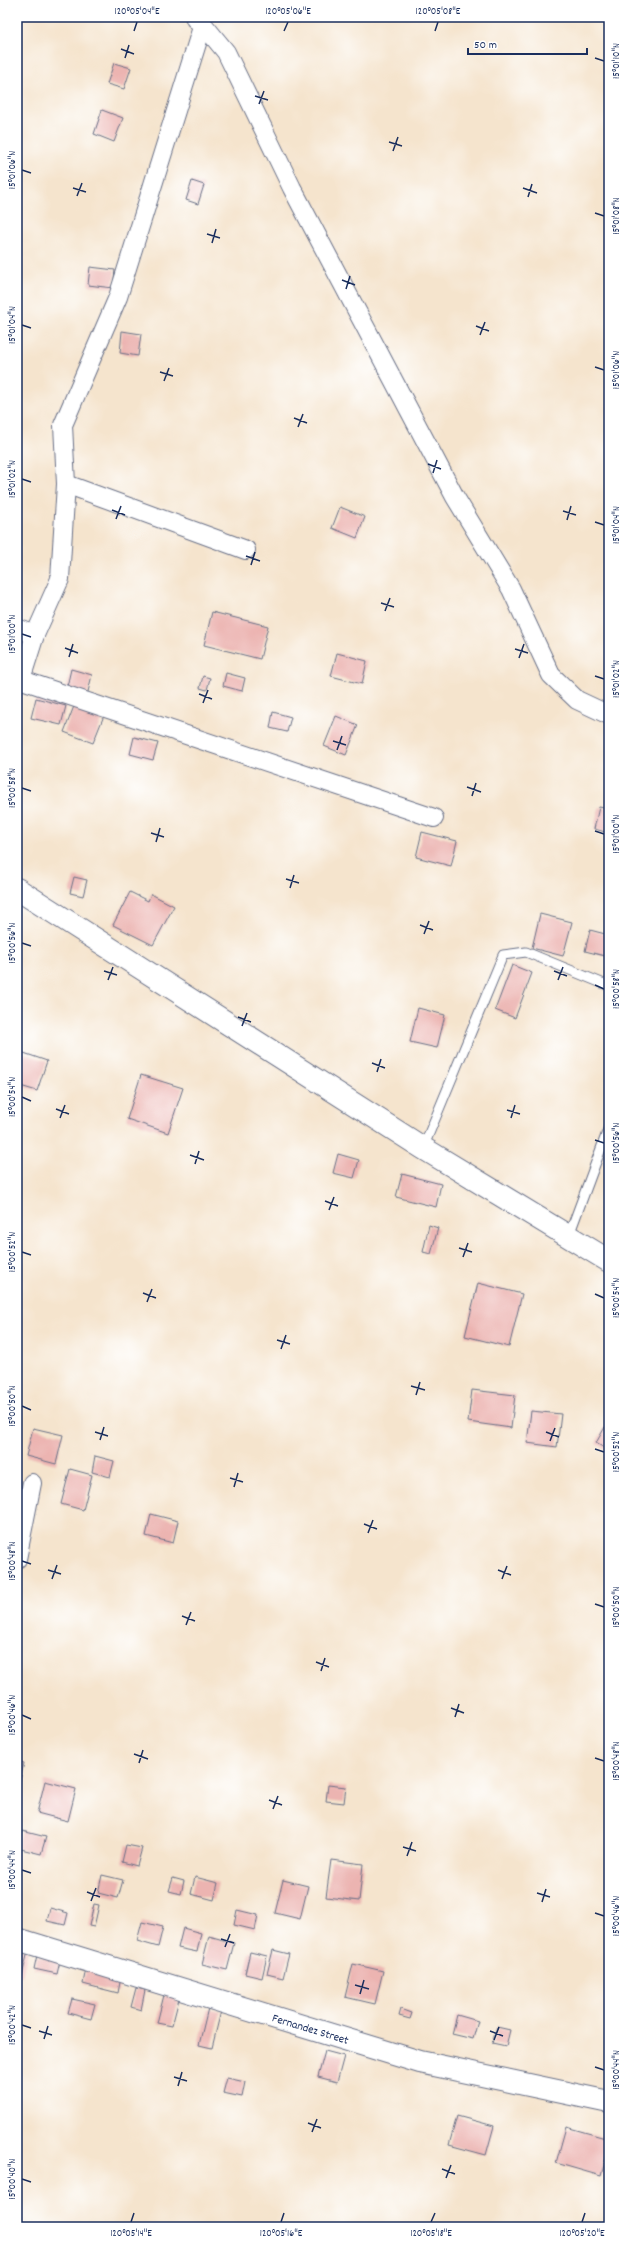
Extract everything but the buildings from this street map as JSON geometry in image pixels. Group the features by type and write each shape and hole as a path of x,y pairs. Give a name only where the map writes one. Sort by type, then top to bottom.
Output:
{"street":[{"path":"198,20 118,297 63,425 66,484 60,579 35,635 22,676 25,681 434,818"},
{"path":"198,20 226,52 296,195 455,497 511,589 551,675 577,700 609,715"},
{"path":"66,484 246,550"},
{"path":"17,628 35,635"},
{"path":"17,889 423,1148 569,1235 609,1261"},
{"path":"17,1559 32,1483"},
{"name":"Fernandez Street","path":"17,1939 420,2062 609,2102"}],"lane":[{"path":"423,1148 503,955 526,952 609,986"},
{"path":"569,1235 609,1128"}]}
